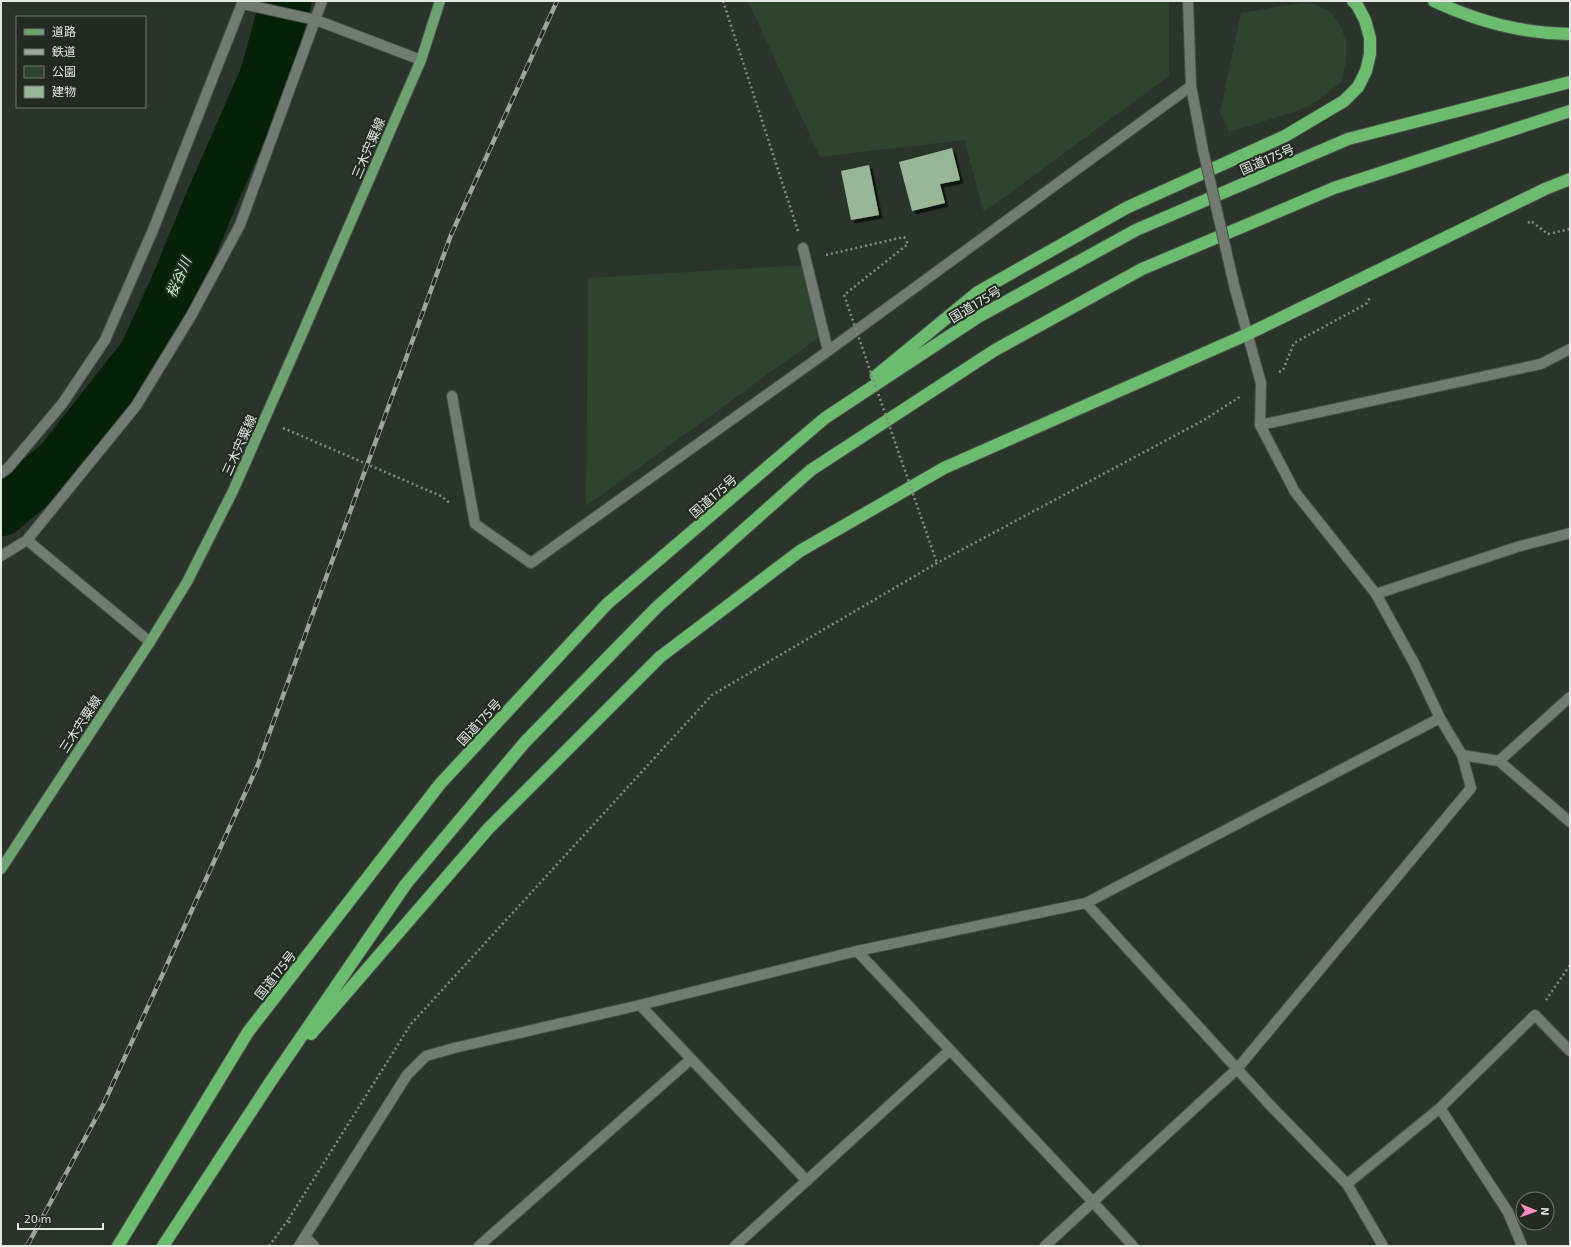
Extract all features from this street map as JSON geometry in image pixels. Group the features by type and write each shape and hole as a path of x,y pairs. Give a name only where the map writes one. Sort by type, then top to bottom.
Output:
{"highway":[{"path":"825,418 978,292 1126,208 1285,136 1344,101 1358,87 1366,71 1370,54 1370,38 1365,20 1357,5 1353,1"},
{"path":"1434,1 1471,17 1506,28 1548,34 1570,34"},
{"name":"国道175号","path":"118,1246 248,1032 440,784 607,604 825,418 978,317 1136,230 1348,139 1570,82"},
{"path":"163,1246 271,1081 406,884 524,742 657,606 811,470 995,350 1142,270 1334,188 1570,111"},
{"path":"271,1081 488,829 667,652 800,551 944,468 1248,334 1545,189 1570,180"}],"main road":[{"name":"三木宍粟線","path":"1,869 150,642 187,582 233,491 421,60 440,1"}],"street":[{"path":"1,556 27,540 136,406 191,316 240,225 322,1"},
{"path":"1045,1246 1237,1069 1471,788 1462,754 1440,718 1414,663 1376,594 1295,492 1260,425 1261,384 1235,289 1203,150 1191,86 1188,1"},
{"path":"1,473 8,468 62,404 105,340 153,230 243,2 316,20 421,60"},
{"path":"452,396 475,524 531,563 828,351 1191,86"},
{"path":"803,248 828,351"},
{"path":"1260,425 1541,364 1570,349"},
{"path":"1376,594 1517,547 1570,533"},
{"path":"27,540 150,642"},
{"path":"1499,761 1570,697"},
{"path":"299,1246 407,1075 426,1056 454,1048 640,1005 856,951 1086,903 1440,718"},
{"path":"1462,754 1499,761 1570,822"},
{"path":"1086,903 1237,1069 1347,1184 1383,1246"},
{"path":"856,951 1132,1246"},
{"path":"640,1005 807,1181"},
{"path":"1347,1184 1440,1108 1535,1015 1570,1051"},
{"path":"735,1246 950,1050"},
{"path":"479,1246 691,1059"},
{"path":"1440,1108 1508,1212 1522,1246"},
{"path":"305,1237 314,1246"}],"path":[{"path":"723,1 803,248"},
{"path":"1524,224 1531,221 1548,234 1570,229"},
{"path":"806,260 904,237 908,244 844,295 937,564"},
{"path":"269,1246 288,1220 411,1024 712,695 937,564 1204,420 1282,370 1294,344 1366,304 1374,292"},
{"path":"264,420 441,496 475,524"},
{"path":"1535,1015 1570,965"},
{"path":"288,1220 305,1237"}],"green space":[{"path":"748,1 1169,1 1169,76 984,212 964,140 820,157"},
{"path":"1303,3 1314,4 1330,12 1338,21 1346,40 1346,61 1341,82 1316,102 1297,111 1229,132 1220,112 1241,13"},
{"path":"804,265 819,337 586,506 588,278"}],"building":[{"path":"952,148 960,180 940,184 945,203 912,211 899,162"},
{"path":"869,165 879,215 851,220 841,171"}],"waterway":[{"name":"桜谷川","path":"1,511 60,462 144,355 174,290 211,200 265,77 286,1"}],"railway":[{"path":"27,1246 104,1103 257,767 451,235 557,1"}]}
